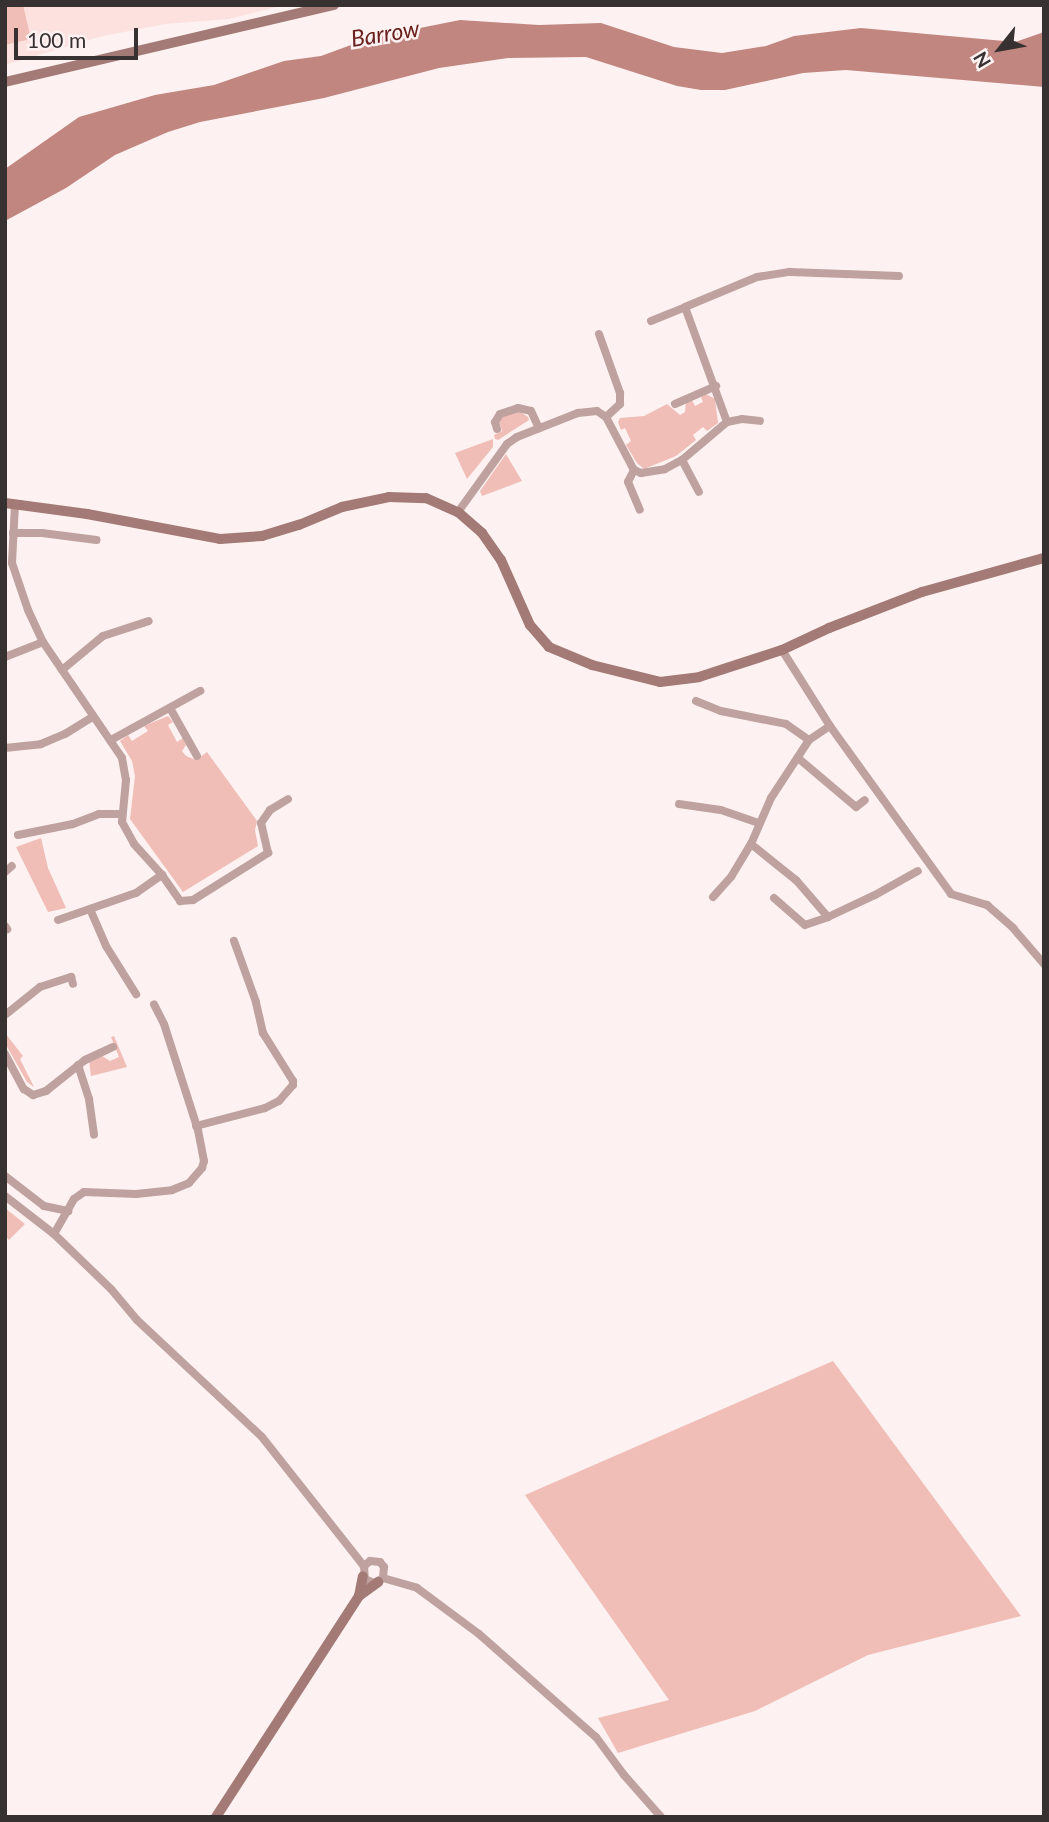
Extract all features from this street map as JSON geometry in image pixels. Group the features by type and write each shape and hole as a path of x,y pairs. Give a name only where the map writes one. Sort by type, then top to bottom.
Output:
{"street":[{"path":"5,82 334,5"},
{"path":"651,321 768,276 790,272 899,276"},
{"path":"685,307 727,422"},
{"path":"599,334 620,393 620,404 606,417"},
{"path":"675,404 716,386"},
{"path":"497,429 495,422 500,414 518,408 531,411 540,428"},
{"path":"458,512 507,444 578,413 597,411 606,417 634,470"},
{"path":"634,470 648,472 682,460 727,422 741,419 760,421"},
{"path":"682,460 699,492"},
{"path":"634,470 628,482 640,510"},
{"path":"288,799 270,810 261,822 268,853 201,895 186,903 180,901 162,875 134,844 121,814 126,780 122,758 43,642 28,610 8,563 13,534 10,503 87,514 220,540 262,536 299,525 342,506 388,496 426,498 458,512 493,545 538,637 563,655 624,675 660,682 699,677 782,650 829,628 922,592 1044,558"},
{"path":"13,534 42,533 97,540"},
{"path":"62,670 103,636 149,621"},
{"path":"5,657 43,642"},
{"path":"782,650 830,726 951,894 987,905 1013,928 1044,964"},
{"path":"111,740 200,691"},
{"path":"696,701 721,711 786,724 809,740"},
{"path":"170,708 197,756"},
{"path":"5,748 41,744 65,734 92,717"},
{"path":"713,897 732,877 751,844 758,823 809,740 830,726"},
{"path":"798,758 856,807 865,800"},
{"path":"679,804 721,810 758,823"},
{"path":"18,835 73,824 99,814 121,814"},
{"path":"751,844 796,880 828,917"},
{"path":"774,898 805,925 876,895 918,871"},
{"path":"58,920 136,893 162,875"},
{"path":"90,909 106,946 136,994"},
{"path":"196,1126 265,1108 279,1101 293,1085 263,1033 256,1002 234,941"},
{"path":"5,1016 40,987 71,977 73,984"},
{"path":"54,1234 74,1199 84,1192 157,1193 189,1183 197,1177 204,1161 196,1126 164,1024 154,1004"},
{"path":"5,1054 24,1089 33,1096 46,1091 78,1065 113,1047"},
{"path":"78,1065 89,1099 94,1135"},
{"path":"5,1176 44,1206 68,1211"},
{"path":"5,1196 54,1234 111,1289 137,1320 262,1437 364,1571 368,1581 381,1580 417,1588 479,1634 596,1737 624,1775 661,1817"},
{"path":"216,1817 359,1596 381,1580 384,1567 380,1562 370,1561 364,1571 359,1596"}],"shaded area":[{"path":"5,5 284,5 229,19 165,24 99,37 5,65"},
{"path":"5,5 23,5 31,39 5,45"},
{"path":"460,20 539,25 601,23 674,47 722,53 766,46 794,36 861,28 1015,42 1044,32 1044,87 846,70 803,73 725,90 701,90 677,86 586,57 508,58 439,68 324,98 200,122 168,132 115,155 66,188 5,221 5,169 79,117 155,95 214,85 284,61 321,56 370,38"},
{"path":"706,394 715,399 718,423 707,431 703,427 693,435 696,440 676,456 644,469 637,463 626,445 631,441 625,428 621,430 618,422 620,418 644,416 667,404 680,415 685,412 686,402 692,400 695,406 703,402 701,397"},
{"path":"519,411 529,420 498,440 495,439 494,435 502,431 499,421 502,417"},
{"path":"493,439 493,447 467,479 455,453"},
{"path":"506,454 522,481 482,496 480,491"},
{"path":"168,716 173,722 168,725 177,742 183,738 186,745 182,751 186,756 196,760 207,752 257,821 255,830 258,846 183,892 130,819 135,776 132,761 120,741 128,735 132,741 148,731 144,726"},
{"path":"41,838 48,868 66,908 48,912 16,847"},
{"path":"5,1033 23,1056 20,1059 34,1087 27,1082 5,1043"},
{"path":"114,1036 127,1067 91,1076 89,1061 102,1056 110,1061 119,1057 111,1037"},
{"path":"5,1208 25,1224 9,1240 5,1236"},
{"path":"833,1361 1021,1616 868,1655 755,1711 618,1753 598,1718 669,1700 525,1495"}],"water label":[{"name":"Barrow","path":"385,33"}]}
